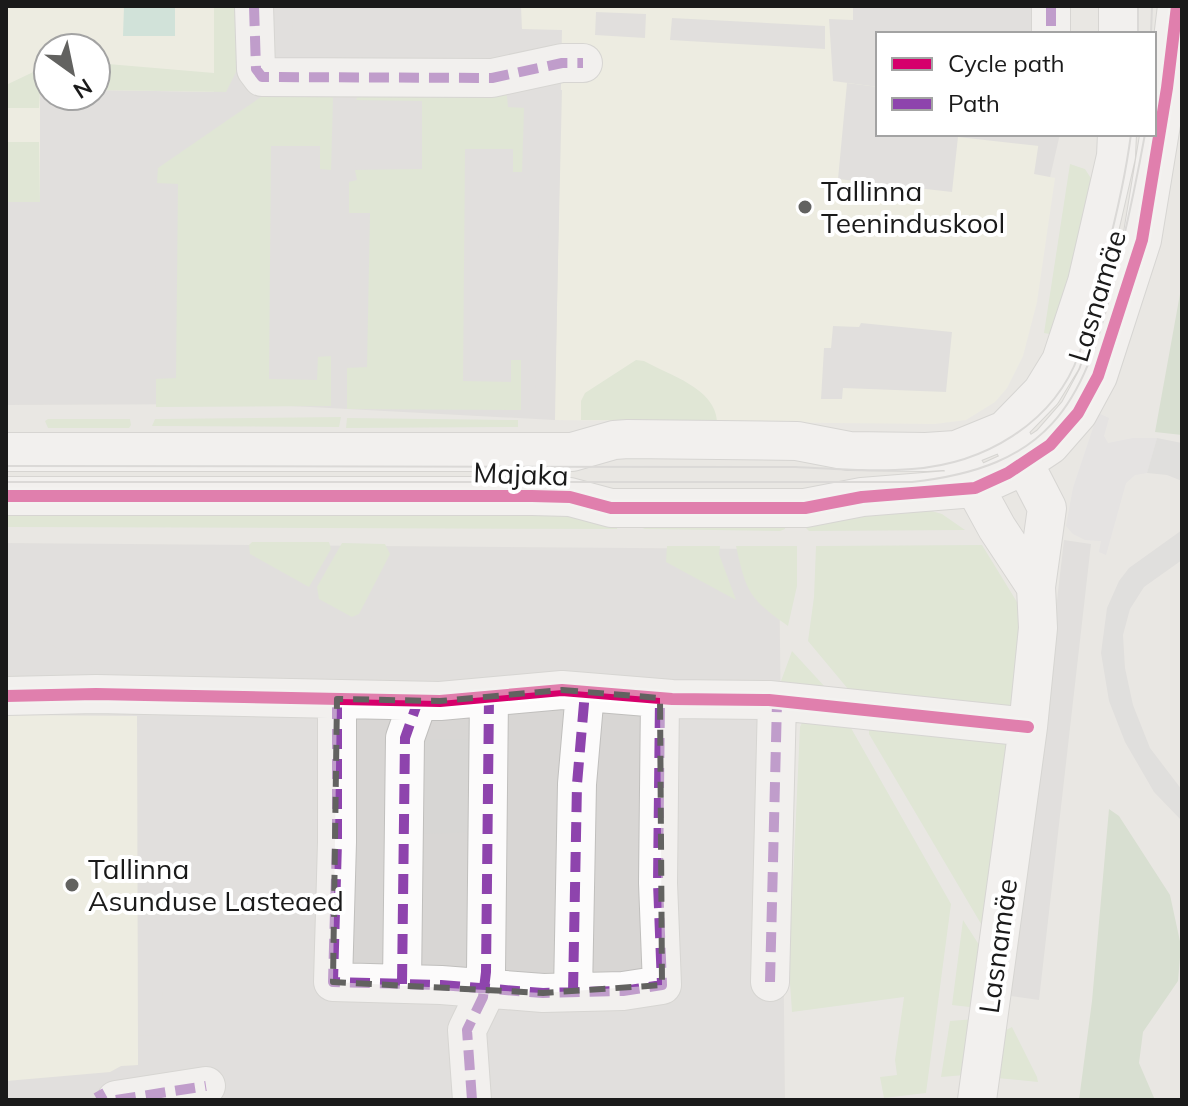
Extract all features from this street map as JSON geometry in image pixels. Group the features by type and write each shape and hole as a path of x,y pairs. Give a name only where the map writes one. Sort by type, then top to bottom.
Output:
{"street":[{"path":"254,6 256,69 262,77 492,78 562,63 583,63"},
{"path":"1051,6 1051,32"},
{"path":"1118,6 1118,32"},
{"name":"Lasnamäe","path":"1156,116 1177,6"},
{"path":"1116,145 1134,136"},
{"name":"Lasnamäe","path":"1026,462 1050,445 1078,413 1098,376 1142,240 1153,136"},
{"name":"Lasnamäe","path":"977,1100 1028,727 1038,628 1036,587 1047,508 1026,462 1005,430 1042,392 1061,361 1087,282 1116,145"},
{"name":"Majaka","path":"6,452 572,452 628,439 797,441 876,453 956,450 1005,430"},
{"path":"956,450 997,528 1036,587"},
{"name":"Majaka","path":"6,496 532,496 570,497 611,508 795,509 862,497 975,488 1026,462"},
{"path":"6,696 96,694 418,701 562,690 660,698 777,702 1028,727"},
{"path":"573,992 577,784 585,692"},
{"path":"472,1100 467,1030 483,997 484,987 489,697"},
{"path":"337,699 333,982 484,987 543,993 623,991 662,985 658,883 660,698"},
{"path":"402,984 405,738 418,701"},
{"path":"770,982 777,702"},
{"path":"106,1097 206,1086"}],"highlighted area":[{"path":"562,690 660,698 662,985 543,993 333,982 337,699 440,701"}],"shaded area":[{"path":"6,6 1067,6 1066,32 876,32 876,136 1060,136 1007,364 747,419 554,420 252,404 6,405"},
{"path":"6,6 214,6 214,92 112,90 112,32 32,32 32,112 40,112 40,202 6,202"},
{"path":"124,6 175,6 175,36 123,36"},
{"path":"271,6 292,6 293,51 273,51"},
{"name":"Tallinna Teeninduskool","path":"521,6 853,6 853,20 829,19 833,81 876,87 876,136 1040,136 1034,174 1055,178 1037,302 1023,356 1007,388 995,402 966,420 935,424 555,420 562,30 522,29"},
{"path":"596,12 646,14 645,38 595,35"},
{"path":"672,18 825,26 825,49 670,40"},
{"path":"434,21 455,21 455,68 434,68"},
{"path":"847,83 876,87 876,136 1041,136 1039,146 958,137 952,192 838,179"},
{"path":"541,89 562,90 555,389 535,389"},
{"path":"356,100 422,100 422,170 355,170"},
{"path":"157,185 177,185 176,378 154,378"},
{"path":"6,205 51,205 50,238 6,238"},
{"path":"370,212 367,368 347,368 349,213"},
{"path":"1182,283 1182,435 1155,432"},
{"path":"861,323 952,332 946,392 843,388 842,399 821,399 824,348 831,348 833,326 859,327"},
{"path":"1098,413 1109,418 1104,436 1108,443 1133,438 1157,438 1147,473 1135,475 1126,483 1106,555 1099,552 1101,541 1085,540 1066,526 1073,488"},
{"path":"1064,540 1091,544 1039,1000 1011,996"},
{"path":"6,543 779,549 785,1100 6,1100"},
{"path":"381,596 404,609 420,633 531,677 359,678 359,641"},
{"path":"594,603 635,623 618,652 640,660 636,677 581,676 574,662"},
{"path":"182,608 245,641 223,678 204,669 197,672 197,681 154,681 155,664"},
{"path":"6,620 105,674 104,682 6,680"},
{"path":"560,631 569,636 545,682 536,677"},
{"name":"Tallinna Asunduse Lasteaed","path":"6,715 137,716 138,1065 121,1066 110,1072 6,1081"},
{"path":"159,717 159,973 139,974 138,718"},
{"path":"271,725 320,725 320,831 248,831 248,750 271,750"},
{"path":"416,739 482,739 481,832 420,834"},
{"path":"1109,809 1119,816 1170,895 1181,946 1178,981 1143,1032 1139,1063 1155,1100 1079,1100 1092,1001"},
{"path":"163,991 161,1035 139,1036 139,994"}],"green space":[{"path":"214,6 243,6 238,68 226,92 112,90 112,64 214,73"},
{"path":"32,73 32,108 6,108 6,85"},
{"path":"277,86 327,86 333,98 331,170 320,169 320,146 271,146 269,379 317,380 318,357 331,356 331,406 156,407 156,379 176,378 178,184 157,183 158,168"},
{"path":"363,86 506,88 508,107 524,108 522,172 513,172 513,149 465,149 463,381 511,382 511,360 521,360 521,410 347,409 347,368 367,367 370,213 349,213 349,182 357,180 355,170 422,169 422,101 356,100"},
{"path":"6,133 8,142 39,142 40,202 6,202"},
{"path":"1070,164 1085,169 1094,183 1060,336 1044,333"},
{"path":"636,360 678,377 700,391 714,410 717,421 581,420 581,401 585,393"},
{"path":"341,417 339,427 152,426 155,419"},
{"path":"347,418 518,420 518,427 346,428"},
{"path":"130,419 131,425 129,428 48,428 45,421"},
{"path":"921,508 942,514 965,530 809,531 803,517"},
{"path":"6,515 540,515 619,518 617,529 6,527"},
{"path":"786,518 785,529 780,531 645,529 634,525"},
{"path":"252,542 329,542 331,549 309,587 250,554 249,545"},
{"path":"342,543 385,544 390,554 359,614 352,617 319,599 317,587"},
{"path":"982,545 1017,602 1021,617 1014,701 1005,709 848,689 808,641 816,546"},
{"path":"667,546 720,546 719,554 736,600 666,562"},
{"path":"736,546 797,546 797,586 788,626 751,593"},
{"path":"792,651 826,688 777,692"},
{"path":"806,714 851,728 951,904 926,1093 884,1098 880,1077 897,1075 895,1060 904,997 792,1012 789,969 800,727"},
{"path":"869,723 1005,740 1010,749 987,934 869,734"},
{"path":"963,920 985,954 978,1008 952,1005"},
{"path":"975,1019 965,1075 941,1077 950,1021"},
{"path":"1012,1027 1038,1082 997,1078 1004,1031"}],"pier":[{"path":"1157,438 1182,443 1182,481 1167,475 1147,473"},
{"path":"1182,530 1182,560 1144,587 1130,609 1123,635 1125,668 1133,705 1150,748 1182,790 1182,821 1154,792 1125,742 1109,701 1101,653 1107,608 1119,581 1129,568"}],"tram line":[{"path":"1138,6 1138,32"},
{"path":"1151,32 1152,6"},
{"path":"6,466 796,467 883,470 912,469 965,459 1013,436 1034,420 1068,379 1081,347 1106,256 1131,136"},
{"path":"6,482 912,482 958,474 997,462 1027,445 1052,423 1072,397 1101,327 1145,136"}],"marked path":[{"path":"254,6 256,69 262,77 492,78 562,63 583,63"},
{"path":"1051,6 1051,32"},
{"path":"573,992 577,784 585,692"},
{"path":"472,1100 467,1030 483,997 486,972 489,697"},
{"path":"337,699 333,982 441,985 543,993 623,991 662,985 658,883 660,698"},
{"path":"402,984 405,738 418,701"},
{"path":"770,982 777,702"},
{"path":"116,1100 206,1086"},
{"path":"98,1091 103,1100"}],"cycle path":[{"path":"6,496 532,496 570,497 611,508 805,508 862,497 975,488 1008,473 1050,445 1078,413 1098,376 1142,240 1177,6"},
{"path":"6,696 96,694 440,701 562,690 672,699 769,700 1028,727"}],"place":[{"name":"Tallinna Teeninduskool","path":"805,207"},
{"name":"Tallinna Asunduse Lasteaed","path":"72,885"}]}
